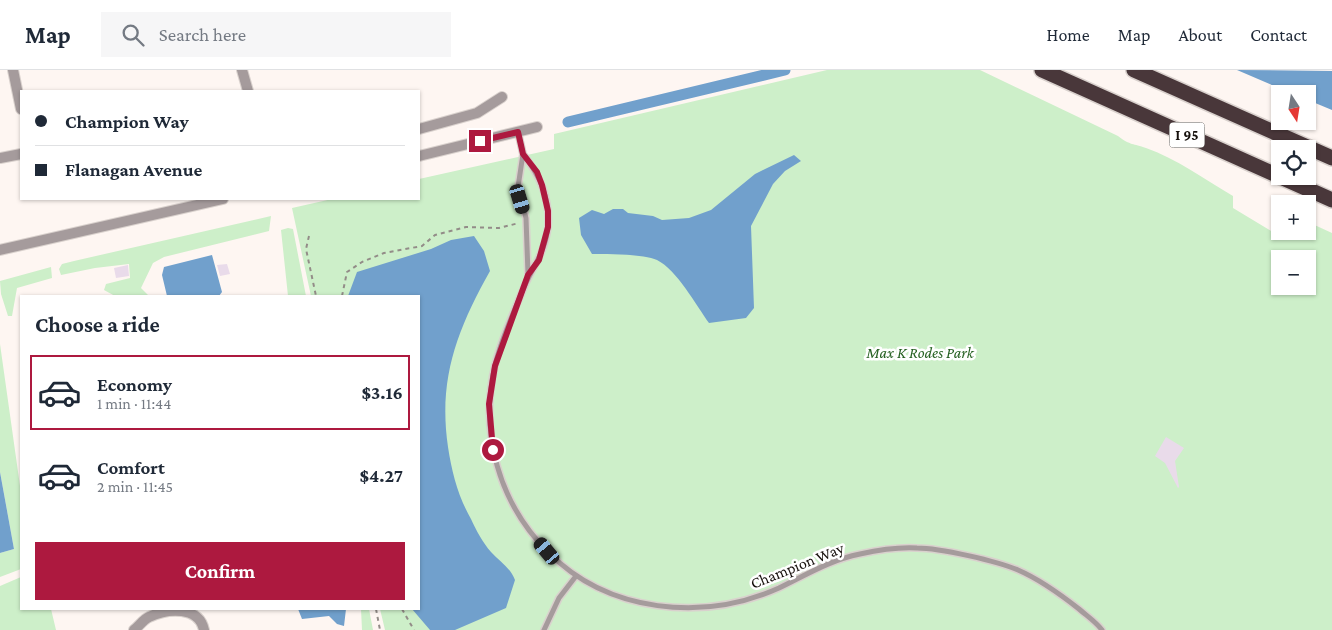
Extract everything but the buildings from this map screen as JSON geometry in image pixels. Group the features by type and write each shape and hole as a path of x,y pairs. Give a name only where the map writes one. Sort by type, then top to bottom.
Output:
{"highway":[{"name":"I 95","path":"1042,70 1332,200"},
{"name":"I 95","path":"1134,70 1332,158"}],"street":[{"path":"13,70 20,104"},
{"path":"242,70 248,90"},
{"path":"420,129 477,113 502,97"},
{"path":"420,156 537,127"},
{"path":"0,158 20,154"},
{"path":"0,250 219,200"},
{"path":"134,630 149,617 176,611 188,611 197,616 204,630"}],"lane":[{"name":"Champion Way","path":"518,132 523,154 518,187 526,222 528,275"},
{"name":"Champion Way","path":"523,154 537,172 548,211 546,242 539,260 528,275 495,366 489,404 491,434 496,466 508,497 523,523 547,551 576,576 602,590 648,605 694,609 736,603 778,588 831,562 859,554 918,548 992,562 1018,570 1056,590 1102,630"},
{"path":"544,630 559,598 576,576"}],"path":[{"path":"342,295 347,272 362,262 384,253 422,246 435,235 466,227 499,228 526,222"},
{"path":"309,236 306,249 316,295"},
{"path":"376,610 380,630"},
{"path":"403,610 414,630"}],"green space":[{"name":"Max K Rodes Park","path":"827,70 980,70 1129,143 1157,152 1179,163 1233,196 1233,208 1271,231 1271,240 1316,240 1316,226 1332,233 1332,630 385,630 380,610 420,610 420,295 311,295 292,208 328,200 420,200 420,179 554,149 554,134"},
{"path":"271,216 269,231 164,257 153,263 141,288 148,295 113,295 104,290 106,284 130,278 129,264 61,275 59,269 62,264"},
{"path":"293,229 306,295 288,295 281,230"},
{"path":"51,267 52,278 17,288 12,316 8,316 1,294 0,281"},
{"path":"0,344 20,486 20,569 0,577 0,553 14,549 0,472"},
{"path":"20,577 20,610 51,610 56,630 0,630 0,586"},
{"path":"361,610 369,610 373,630 362,630"}],"water":[{"path":"1237,70 1332,71 1332,110 1316,103 1316,85 1272,85"},
{"path":"794,155 801,161 785,171 773,184 751,226 754,308 746,318 709,323 679,280 657,260 625,255 592,254 581,235 579,218 592,210 604,214 613,209 623,209 628,213 653,216 662,220 689,218 711,210 755,174"},
{"path":"474,236 484,251 490,271 468,314 453,356 448,377 446,422 451,466 462,502 477,532 485,545 513,575 515,580 506,608 455,630 430,630 413,610 420,610 420,295 348,295 357,272 431,249 451,240"},
{"path":"212,255 222,292 220,295 167,295 162,275 164,267"},
{"path":"0,472 14,549 0,553"},
{"path":"298,610 346,610 344,626 337,624 329,616 302,619"}],"waterway":[{"path":"568,122 785,70"}],"route":[{"path":"480,141 518,132 523,154 537,172 542,185 548,211 546,242 539,260 528,275 495,366 489,404 493,450"}]}
